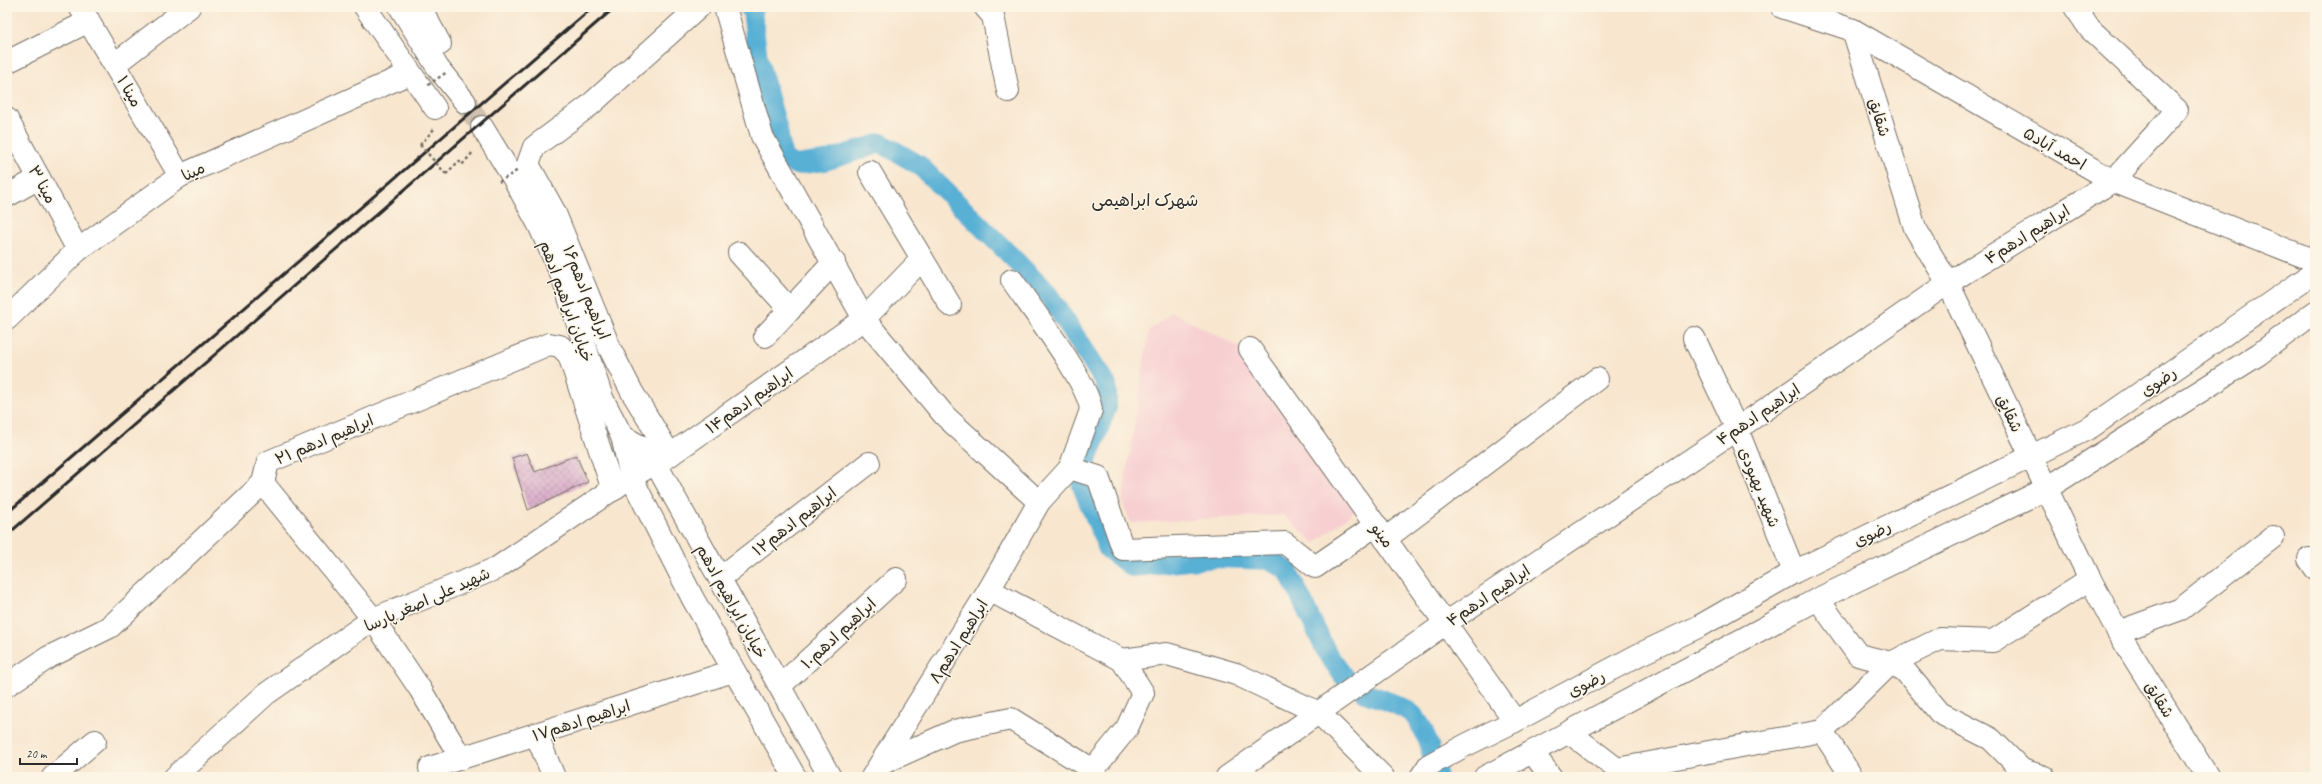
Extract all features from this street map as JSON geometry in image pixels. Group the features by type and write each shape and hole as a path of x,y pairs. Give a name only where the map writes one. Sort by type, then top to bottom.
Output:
{"street":[{"path":"115,64 189,7"},
{"path":"365,7 410,73 435,118"},
{"path":"400,7 438,68 465,102"},
{"path":"420,7 452,73"},
{"name":"ابراهیم ادهم۱۶","path":"663,459 610,349 554,211 528,164 534,147 589,106 699,7"},
{"path":"725,7 762,136 834,262 864,319 945,416 1039,502"},
{"path":"985,7 993,16 1008,91"},
{"name":"احمد آباد۵","path":"1782,7 1853,30 2113,181"},
{"path":"2075,7 2090,29 2177,110 2113,181 2315,261"},
{"path":"7,62 85,14"},
{"name":"مینا ۱","path":"85,14 180,176"},
{"name":"شقایق","path":"1853,30 1915,228 1948,283 2046,489 2118,632 2208,777"},
{"name":"مینا","path":"7,319 78,250 180,176 410,73"},
{"name":"مینا ۳","path":"7,119 78,250"},
{"name":"خیابان ابراهیم ادهم","path":"482,127 514,179 562,276 602,398 622,436 631,477 693,599 732,671 795,777"},
{"path":"870,172 950,306"},
{"path":"7,196 39,178"},
{"name":"ابراهیم ادهم۴","path":"1227,777 1446,623 1737,429 1948,283 2113,181"},
{"path":"739,253 790,310"},
{"name":"ابراهیم ادهم۱۴","path":"631,477 663,459 864,319 922,259"},
{"path":"766,336 834,262"},
{"name":"رضوی","path":"1421,777 1429,765 1638,655 1700,626 1794,572 1890,524 2031,458 2091,427 2315,272"},
{"path":"1012,280 1081,381 1090,400 1091,410 1070,468 1098,477 1123,549 1285,543 1315,568 1381,532 1597,379"},
{"name":"رضوی","path":"1485,777 1533,753 1818,599 2046,489 2259,354 2315,312"},
{"name":"شهید بهبودی","path":"1694,338 1737,429 1794,572"},
{"name":"ابراهیم ادهم ۲۱","path":"7,685 49,657 110,627 263,483 268,462 550,344 560,346 569,355 613,490"},
{"name":"مینو","path":"1250,349 1515,721"},
{"name":"خیابان ابراهیم ادهم","path":"622,436 663,459 720,578 830,777"},
{"name":"ابراهیم ادهم۱۲","path":"720,578 869,463"},
{"name":"ابراهیم ادهم۸","path":"877,770 989,590 1039,502 1070,468"},
{"name":"شهید علی اصغر پارسا","path":"175,777 266,694 372,619 497,568 631,477"},
{"path":"263,483 372,619 420,689 461,758"},
{"path":"2118,632 2181,609 2273,537"},
{"name":"ابراهیم ادهم۱۰","path":"780,686 896,579"},
{"path":"1570,733 1617,768 1822,731 1891,663 1940,639 1994,641 2090,579"},
{"path":"877,770 954,731 1011,719 1093,770 1127,728 1143,694 1122,660 989,590"},
{"path":"1818,599 1858,655 1891,663 1905,671 1940,713 1991,739 2022,770 2044,777"},
{"path":"1700,626 1717,654"},
{"path":"1122,660 1166,654 1236,674 1319,713 1383,777"},
{"name":"ابراهیم ادهم۱۷","path":"431,773 461,758 732,671"},
{"path":"1822,731 1852,777"},
{"path":"536,734 554,777"},
{"path":"53,777 95,741"},
{"path":"1533,753 1551,777"}],"path":[{"path":"428,84 452,73"},
{"path":"435,118 420,145 446,174 459,161 462,165 474,152"},
{"path":"499,182 518,170"}],"shaded area":[{"path":"1172,312 1243,349 1358,508 1315,543 1284,515 1131,523 1122,502 1149,331"}],"building":[{"path":"527,453 535,472 576,455 588,482 528,510 512,458"}],"waterway":[{"path":"749,7 752,11 758,59 778,130 783,159 796,165 825,161 881,143 919,165 1048,294 1107,385 1107,407 1088,458"},
{"path":"1082,486 1108,549 1132,567 1216,558 1271,560 1288,571 1327,653 1344,677"},
{"path":"1365,693 1399,706 1415,717 1423,730 1432,754 1438,777"}],"tunnel":[{"path":"465,102 482,127"}],"railway":[{"path":"7,513 593,7"},
{"path":"7,535 615,7"}],"district":[{"name":"شهرک ابراهیمی","path":"1145,200"}]}
